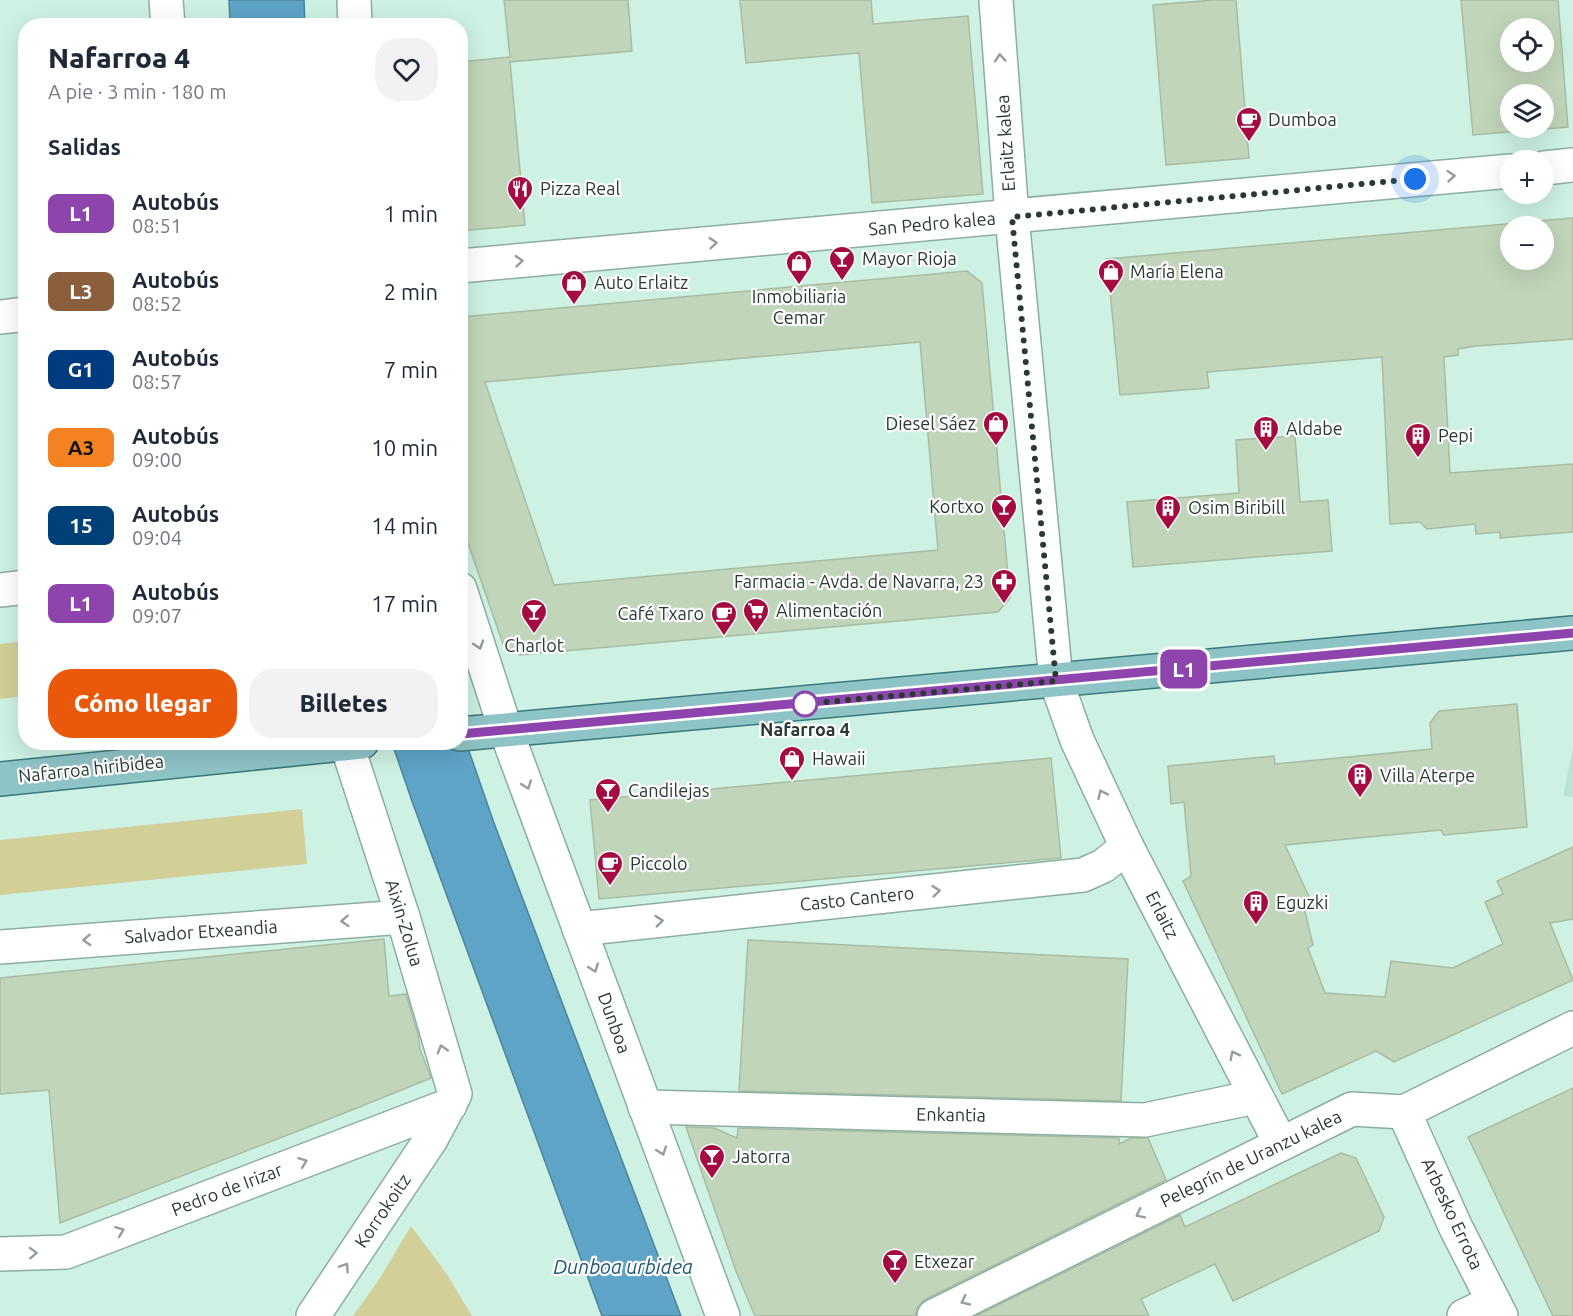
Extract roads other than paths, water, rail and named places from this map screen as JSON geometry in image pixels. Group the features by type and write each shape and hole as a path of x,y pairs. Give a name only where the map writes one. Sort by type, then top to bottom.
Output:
{"main road":[{"path":"468,733 1573,633"},
{"name":"Nafarroa hiribidea","path":"0,779 284,750"}],"street":[{"path":"165,0 167,18"},
{"path":"354,0 355,18"},
{"name":"Erlaitz kalea","path":"996,0 1012,217 1056,681"},
{"path":"1554,167 1573,165"},
{"name":"San Pedro kalea","path":"468,265 1500,172"},
{"path":"0,317 18,315"},
{"path":"0,590 18,588"},
{"name":"Dunboa","path":"468,614 506,731 723,1316"},
{"name":"Erlaitz","path":"1056,681 1077,740 1127,847 1281,1144"},
{"name":"Aixin-Zolua","path":"354,750 455,1094 450,1105"},
{"name":"Casto Cantero","path":"579,929 1083,875 1103,866 1127,847"},
{"name":"Salvador Etxeandia","path":"0,947 403,917"},
{"name":"Pelegrín de Uranzu kalea","path":"934,1316 1352,1109 1404,1112 1573,1028"},
{"name":"Enkantia","path":"645,1107 1145,1120 1255,1097"},
{"name":"Pedro de Irizar","path":"0,1254 66,1252 450,1105"},
{"name":"Korrokoitz","path":"313,1316 431,1139 450,1105"},
{"name":"Arbesko Errota","path":"1404,1112 1456,1228 1498,1309"},
{"path":"1464,1316 1498,1309"}],"water":[{"path":"229,0 304,0 305,18 230,18"},
{"name":"Dunboa urbidea","path":"468,748 494,823 681,1316 602,1316 394,750 468,750"}],"place":[{"name":"Dumboa","path":"1249,143"},
{"name":"Pizza Real","path":"520,212"},
{"name":"Mayor Rioja","path":"842,282"},
{"name":"Inmobiliaria Cemar","path":"799,286"},
{"name":"María Elena","path":"1111,295"},
{"name":"Auto Erlaitz","path":"574,306"},
{"name":"Diesel Sáez","path":"996,447"},
{"name":"Aldabe","path":"1266,452"},
{"name":"Pepi","path":"1418,459"},
{"name":"Kortxo","path":"1004,530"},
{"name":"Osim Biribill","path":"1168,531"},
{"name":"Farmacia - Avda. de Navarra, 23","path":"1004,605"},
{"name":"Alimentación","path":"756,634"},
{"name":"Charlot","path":"534,635"},
{"name":"Café Txaro","path":"724,637"},
{"name":"Nafarroa 4","path":"805,704"},
{"name":"Hawaii","path":"792,782"},
{"name":"Villa Aterpe","path":"1360,799"},
{"name":"Candilejas","path":"608,814"},
{"name":"Piccolo","path":"610,887"},
{"name":"Eguzki","path":"1256,926"},
{"name":"Jatorra","path":"712,1180"},
{"name":"Etxezar","path":"895,1285"}]}
